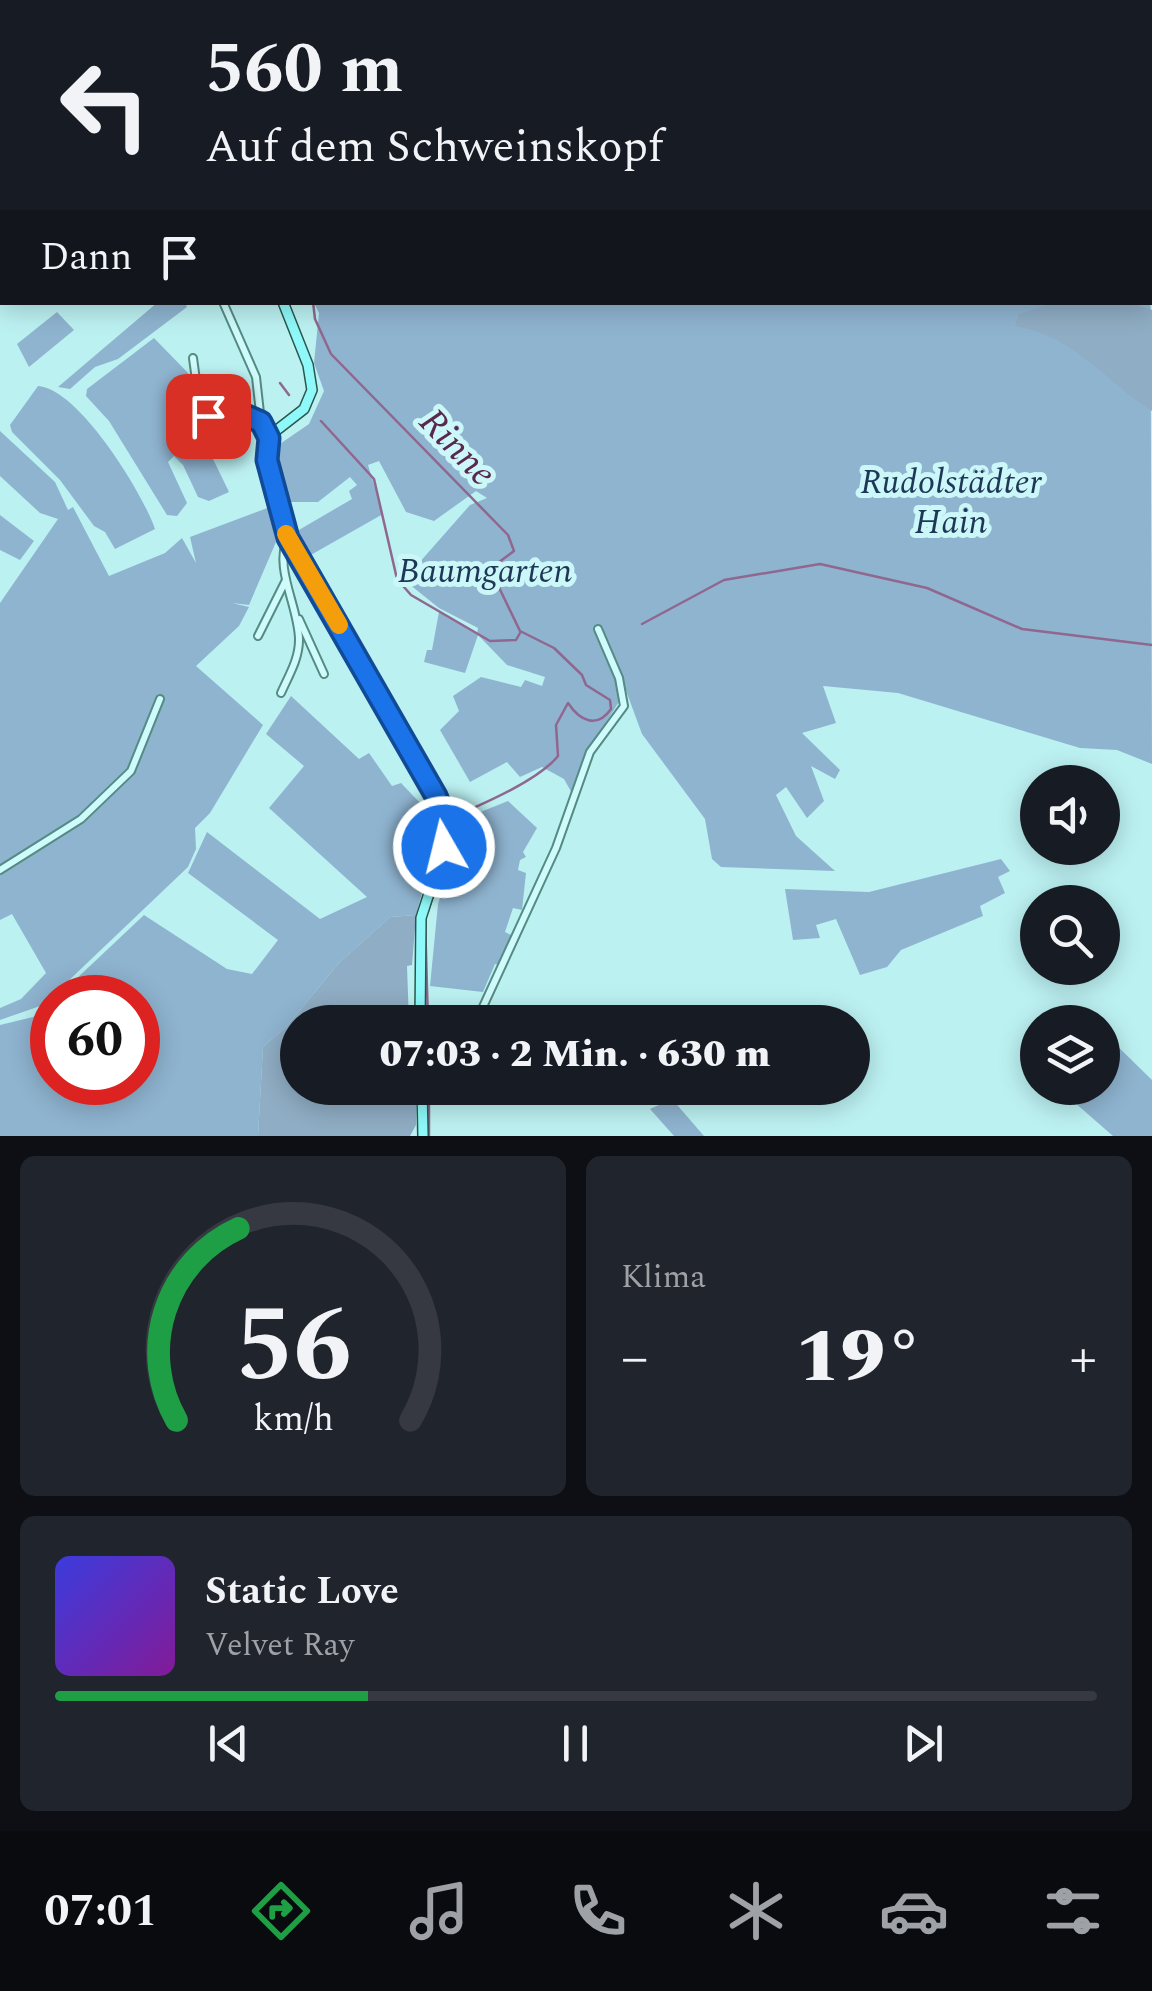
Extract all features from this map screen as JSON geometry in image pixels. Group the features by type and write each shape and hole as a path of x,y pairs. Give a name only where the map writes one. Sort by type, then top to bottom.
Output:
{"main road":[{"path":"285,305 308,364 312,390 300,414 269,438 267,460 288,538 444,816 444,847 421,918 420,1005"},
{"path":"423,1105 424,1136"}],"street":[{"path":"224,305 256,377 261,422 269,438"},
{"path":"193,358 200,410 212,418 238,412 261,422"},
{"path":"288,538 281,553 287,579 297,614 324,674"},
{"path":"258,636 287,579"},
{"path":"282,693 296,660 297,614"},
{"path":"484,1005 556,848 590,752 624,706 619,678 598,628"},
{"path":"0,870 80,818 131,771 160,699"}],"green space":[{"path":"154,305 186,305 118,359 95,367 70,389 58,387"},
{"name":"Rudolstädter Hain","path":"315,305 1151,305 1152,764 1117,750 1080,748 898,693 823,686 836,723 802,733 840,770 835,779 811,766 824,801 807,818 786,787 776,795 796,836 835,871 721,867 712,859 705,819 642,734 621,677 597,634 617,679 620,700 589,750 573,795 564,779 542,767 520,777 507,762 470,782 440,730 459,711 453,696 481,677 521,687 525,680 542,686 545,677 507,665 478,635 465,673 424,662 427,650 432,650 439,612 477,634 478,628 439,608 404,580 470,505 487,498 476,491 434,521 406,512 379,461 368,465 383,514 309,556 292,534 352,499 349,491 357,485 350,477 318,502 284,502 273,464 274,448 309,424 324,391 314,363 319,313"},
{"path":"57,312 74,330 29,367 17,344"},
{"path":"154,338 189,374 207,422 198,428 229,492 209,501 198,497 183,465 174,456 168,462 187,503 177,516 167,515 109,421 86,396 87,389"},
{"path":"38,386 54,391 71,404 107,445 155,529 115,549 60,480 12,432 10,425"},
{"path":"0,431 55,482 68,510 73,507 109,576 165,553 182,538 196,563 190,537 270,507 276,542 249,605 232,603 249,607 239,626 196,666 263,725 210,813 195,828 196,849 188,867 75,975 44,975 12,914 0,920 0,603 58,519 40,513 0,476"},
{"path":"0,515 34,541 20,560 0,550"},
{"path":"291,696 359,759 369,753 392,786 401,783 422,805 428,803 441,822 416,915 390,917 339,963 304,1005 280,1005 280,1032 263,1047 258,1136 0,1136 0,1025 30,1018 30,1105 160,1105 160,975 80,975 144,915 227,969 252,974 278,940 188,873 207,832 320,919 367,897 269,808 304,766 266,734"},
{"path":"508,801 537,828 518,870 526,873 522,910 513,908 505,932 515,937 499,965 495,964 483,992 430,986 438,904 458,838 453,823"},
{"path":"1001,859 1010,871 998,877 1005,893 980,906 983,916 901,950 887,967 860,975 836,919 816,925 820,938 793,940 785,889 869,892"},
{"path":"30,990 30,1010 0,1020 0,1008 21,999"},
{"path":"1120,1049 1152,1080 1152,1136 1113,1136 1077,1105 1120,1105"},
{"path":"677,1105 704,1136 674,1136 650,1109"}],"shaded area":[{"path":"1047,305 1137,305 1152,310 1152,411 1071,349 1036,331 1015,326 1019,314"},
{"path":"416,915 412,965 407,966 408,1005 304,1005 339,963 390,917"},
{"path":"280,1032 280,1105 416,1105 416,1125 410,1136 258,1136 263,1047"}],"waterway":[{"name":"Rinne","path":"313,305 315,319 331,354 508,535 514,551 495,565 493,575 520,631 554,648 582,675 586,685 610,700 611,709 594,721 583,718 568,703 556,725 558,756 549,765 510,791 453,817 452,839 428,911"},
{"name":"Rinne","path":"280,383 289,395"},
{"name":"Rinne","path":"321,421 374,479 397,579 411,595 490,641 516,640 520,633"},
{"path":"642,624 724,580 820,564 927,588 1022,629 1152,645"},
{"name":"Rinne","path":"425,919 428,1005"},
{"name":"Rinne","path":"429,1105 429,1136"}],"slow traffic":[{"path":"286,534 339,625"}],"route":[{"path":"208,416 216,419 238,412 261,422 269,438 267,460 288,538 436,796 446,828 444,847"}],"park label":[{"name":"Baumgarten","path":"485,571"}]}
